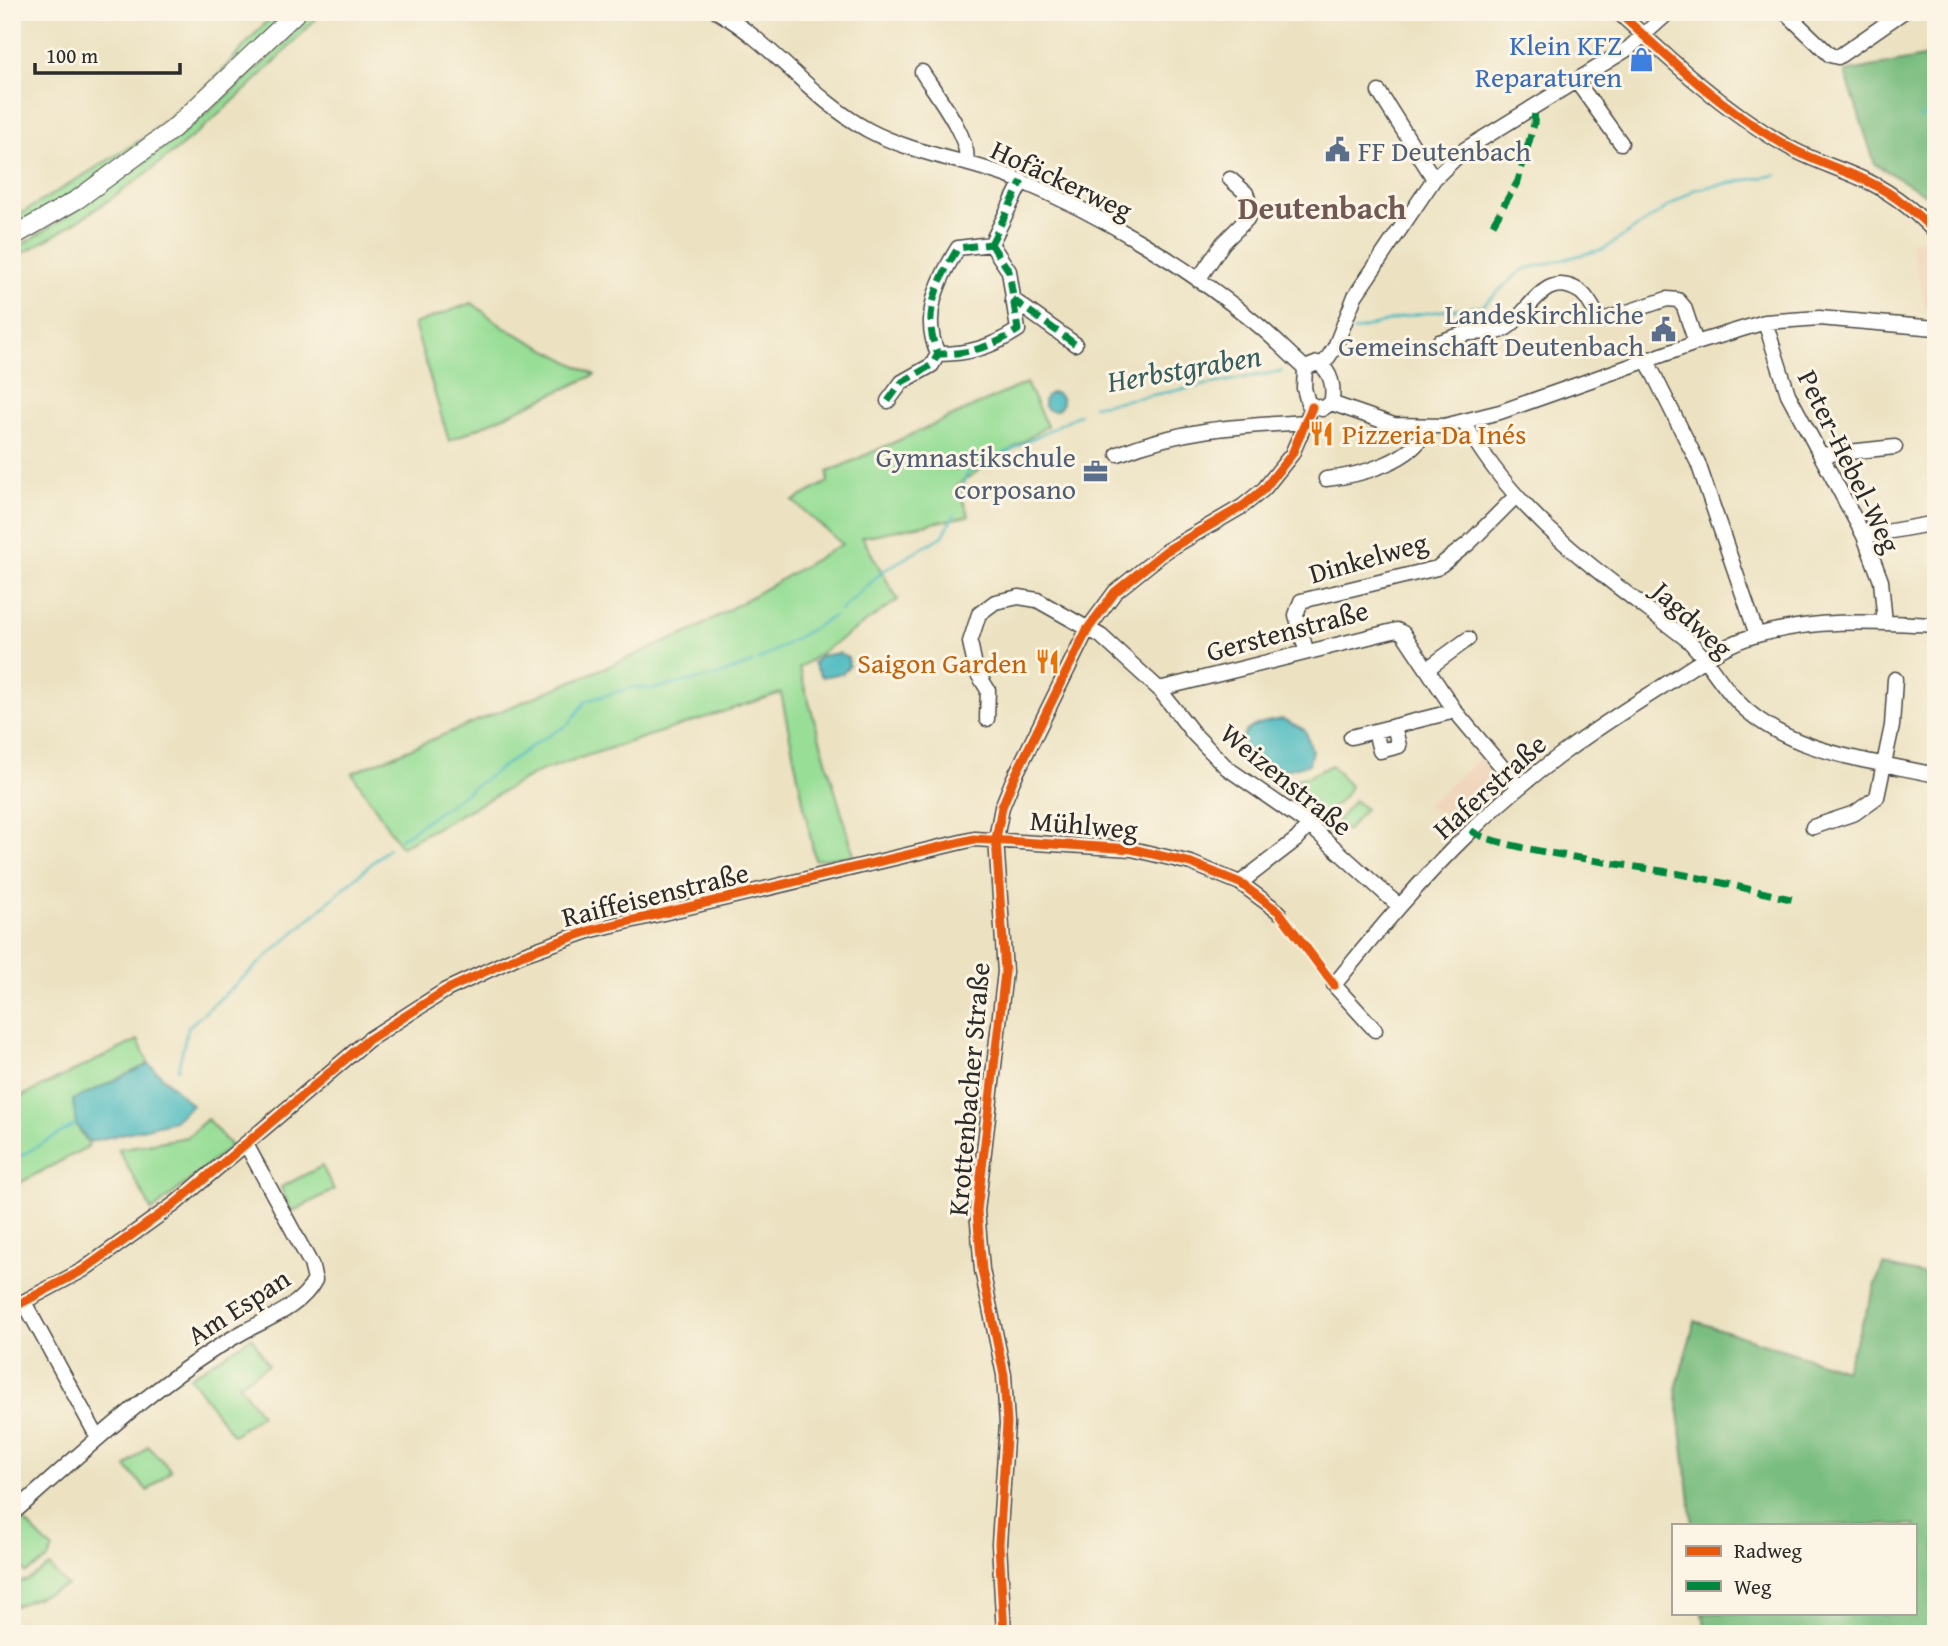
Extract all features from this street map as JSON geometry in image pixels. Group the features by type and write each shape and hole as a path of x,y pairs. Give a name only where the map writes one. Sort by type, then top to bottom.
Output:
{"main road":[{"path":"12,237 78,199 173,129 297,12"}],"street":[{"name":"Hofäckerweg","path":"718,12 761,41 857,123 914,150 966,162 1021,181 1104,223 1198,280 1258,325 1305,368"},
{"path":"1618,12 1644,37 1755,126 1816,161 1877,186 1910,209 1936,233"},
{"path":"1323,365 1335,348 1355,296 1434,179 1464,150 1577,82 1644,37 1669,12"},
{"path":"1785,12 1830,55 1838,57 1903,12"},
{"path":"922,72 959,132 968,156 966,162"},
{"path":"1577,82 1621,143"},
{"path":"1379,92 1434,179"},
{"path":"1198,280 1223,243 1247,219 1251,208 1245,193 1230,179"},
{"path":"991,244 1021,181"},
{"path":"938,355 967,354 1003,340 1018,330 1009,271 991,244"},
{"path":"938,355 930,336 930,310 941,275 958,248 991,244"},
{"path":"1439,342 1470,332 1490,333 1506,328 1522,315 1536,295 1549,289 1567,287 1582,292 1603,320 1667,299 1678,300 1684,307 1696,343"},
{"path":"1012,299 1075,344"},
{"path":"1331,403 1373,421 1426,428 1464,422 1765,322 1819,318 1936,328"},
{"name":"Peter-Hebel-Weg","path":"1765,322 1784,385 1864,536 1881,582 1885,623"},
{"path":"888,401 902,382 932,365 938,355"},
{"path":"1647,362 1698,463 1757,635"},
{"path":"1310,414 1304,388 1305,368 1313,363 1323,365 1329,374 1331,403"},
{"path":"1118,454 1153,440 1210,428 1310,414 1331,403"},
{"name":"Krottenbacher Straße","path":"1004,1634 999,1544 1007,1424 1004,1375 982,1270 977,1211 1005,972 996,839 1002,807 1087,630 1115,592 1156,559 1243,506 1264,489 1293,454 1310,414"},
{"name":"Jagdweg","path":"1464,422 1496,474 1544,527 1707,658 1736,700 1765,725 1797,742 1936,775"},
{"path":"1326,479 1363,472 1404,454 1423,439 1426,428"},
{"path":"1821,455 1895,447"},
{"name":"Dinkelweg","path":"1306,650 1296,615 1301,601 1437,568 1469,543 1515,496"},
{"path":"1864,536 1936,523"},
{"name":"Weizenstraße","path":"988,719 988,690 976,671 970,642 979,614 995,602 1019,597 1037,600 1101,636 1159,689 1193,733 1227,768 1309,825 1399,906"},
{"name":"Haferstraße","path":"1375,1030 1334,985 1399,906 1471,830 1582,739 1707,658 1757,635 1832,621 1936,625"},
{"name":"Gerstenstraße","path":"1159,689 1306,650 1396,630 1403,632 1455,711 1519,788"},
{"path":"1427,669 1468,639"},
{"path":"1813,827 1855,813 1877,797 1886,764 1895,679"},
{"path":"1351,737 1455,711"},
{"path":"1375,731 1380,751 1399,746 1394,726"},
{"path":"1240,883 1297,839 1309,825"},
{"name":"Raiffeisenstraße","path":"18,1305 91,1264 176,1203 368,1040 446,990 521,955 592,930 974,839 996,839"},
{"name":"Mühlweg","path":"996,839 1132,849 1191,863 1240,883 1279,912"},
{"name":"Am Espan","path":"12,1514 98,1437 218,1348 307,1296 315,1280 311,1264 246,1144"},
{"path":"18,1305 98,1437"}],"shaded area":[{"path":"1929,237 1936,245 1936,318 1928,317 1910,241"},
{"path":"1480,758 1504,786 1465,820 1426,806"}],"green space":[{"path":"275,12 292,12 164,133 48,210 12,229 12,219 144,138 212,82"},
{"path":"313,12 322,12 253,83 178,149 97,208 12,259 12,251 133,171 209,112 280,47"},
{"path":"1936,50 1936,201 1875,164 1845,72 1923,57"},
{"path":"472,303 503,327 595,375 449,441 414,324"},
{"path":"1026,383 1047,426 957,485 969,516 862,537 898,600 799,668 854,855 815,860 781,693 540,771 401,847 352,773 690,632 842,544 793,501 828,482 828,472"},
{"path":"1331,765 1350,786 1344,797 1320,820 1271,785 1310,776"},
{"path":"1354,800 1365,809 1347,831 1336,823"},
{"path":"138,1040 149,1064 73,1100 76,1124 89,1146 12,1187 12,1101"},
{"path":"207,1119 231,1146 152,1211 118,1149 187,1137"},
{"path":"322,1166 334,1190 291,1212 281,1187"},
{"path":"1883,1265 1936,1277 1936,1634 1706,1634 1703,1614 1916,1614 1916,1524 1693,1524 1676,1389 1695,1321 1845,1370"},
{"path":"252,1337 268,1365 239,1384 261,1415 233,1435 190,1377"},
{"path":"148,1446 171,1470 148,1491 126,1467"},
{"path":"23,1520 53,1550 47,1560 26,1573 12,1555 12,1529"},
{"path":"49,1566 67,1586 12,1607 12,1584 28,1580"}],"water":[{"path":"1049,393 1057,393 1062,402 1060,409 1049,411 1044,406 1044,398"},
{"path":"839,653 848,658 849,666 843,673 822,677 813,663 820,656"},
{"path":"1283,719 1305,730 1312,750 1309,764 1285,770 1240,754 1242,737 1246,731 1259,724"},
{"path":"149,1064 192,1105 174,1121 89,1142 76,1124 73,1100"}],"waterway":[{"name":"Herbstgraben","path":"1920,118 1936,110"},
{"name":"Herbstgraben","path":"1354,331 1406,316 1483,305 1522,270 1604,249 1695,189 1776,175"},
{"name":"Herbstgraben","path":"1093,406 1282,371"},
{"name":"Herbstgraben","path":"960,496 967,473 1080,414"},
{"path":"840,611 883,571 943,536 954,515"},
{"path":"759,660 834,616"},
{"path":"400,839 536,743 569,724 586,701 633,687 652,689 719,675 752,663"},
{"path":"178,1069 188,1027 389,848"},
{"path":"12,1161 76,1124"}],"marked path":[{"path":"1493,224 1518,181 1534,124 1535,108"},
{"path":"991,244 1022,181"},
{"path":"991,244 1009,271 1018,330 980,348 960,353 938,354 933,340 931,313 944,274 958,248 991,244"},
{"path":"1012,299 1075,344"},
{"path":"888,401 902,382 932,365 938,354"},
{"path":"1471,830 1484,837 1539,851 1690,876 1795,900"}],"cycle path":[{"path":"1618,12 1677,66 1740,116 1794,150 1880,188 1910,208 1936,233"},
{"path":"1004,1634 999,1544 1007,1424 1004,1375 982,1270 977,1211 1005,972 996,839 1002,807 1087,630 1115,592 1166,551 1243,506 1264,489 1292,454 1312,407"},
{"path":"12,1308 83,1270 176,1203 368,1040 446,990 521,955 592,930 974,839 1132,849 1191,863 1240,883 1279,912 1334,985"}],"place":[{"name":"Klein KFZ Reparaturen","path":"1642,60"},
{"name":"FF Deutenbach","path":"1338,150"},
{"name":"Landeskirchliche Gemeinschaft Deutenbach","path":"1664,329"},
{"name":"Pizzeria Da Inés","path":"1322,433"},
{"name":"Gymnastikschule corposano","path":"1096,472"},
{"name":"Saigon Garden","path":"1047,662"}],"district":[{"name":"Deutenbach","path":"1322,207"}]}
